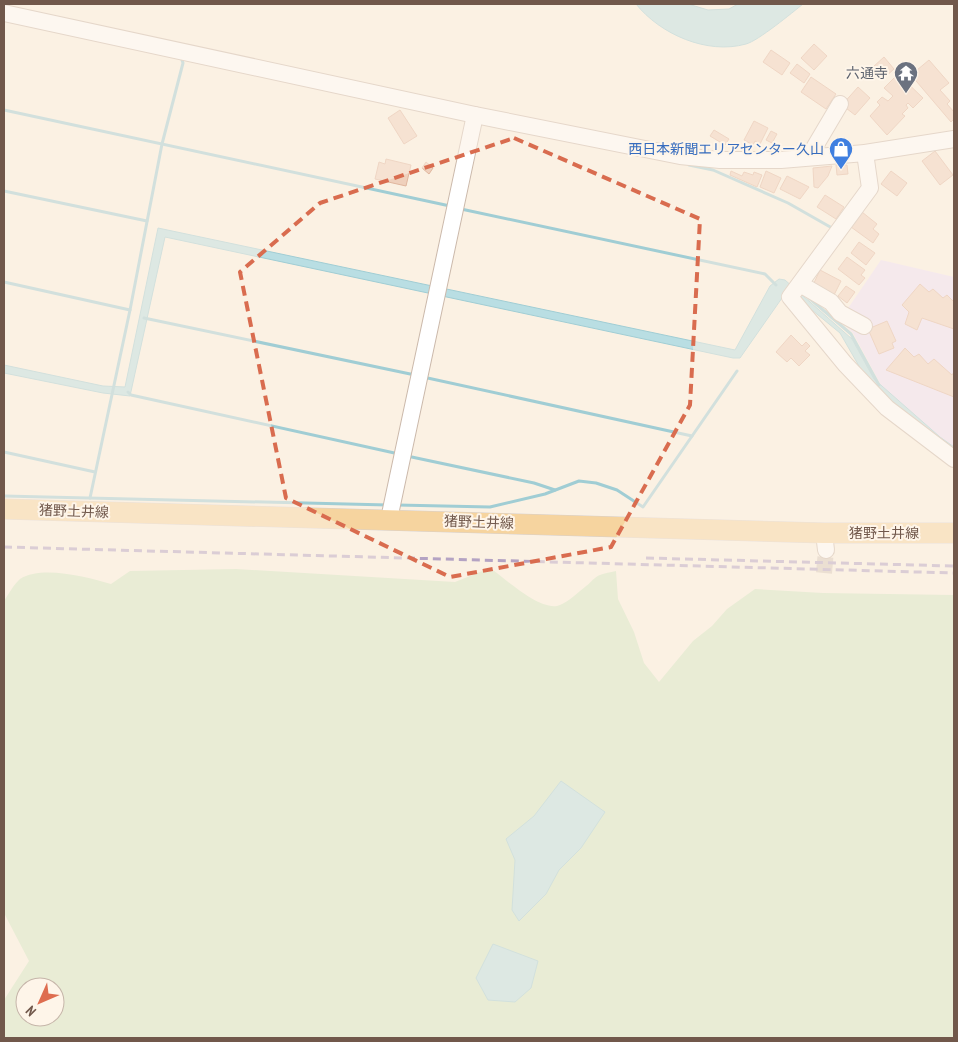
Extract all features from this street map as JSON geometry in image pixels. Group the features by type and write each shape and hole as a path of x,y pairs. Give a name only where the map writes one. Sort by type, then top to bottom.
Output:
{"main road":[{"name":"猪野土井線","path":"4,509 389,519 825,541 954,532"}],"street":[{"path":"4,13 593,140 688,157 720,160 781,160 865,153 954,139"},
{"path":"813,157 814,148 840,104"},
{"path":"389,519 475,115"},
{"path":"796,290 870,188 865,153"},
{"path":"796,290 831,302 840,313 864,326"},
{"path":"796,290 845,364 887,408 954,459"}],"highlighted area":[{"path":"514,138 700,219 690,405 611,547 450,577 286,498 240,272 320,203"}],"shaded area":[{"path":"881,260 954,277 954,447 937,435 882,387 853,333 840,320"}],"green space":[{"path":"490,568 531,598 549,606 563,604 598,576 616,571 618,599 634,632 644,663 659,682 693,641 712,626 727,609 755,589 823,593 954,595 954,1038 4,1038 4,1000 15,983 15,1027 65,1027 65,977 19,977 29,961 4,913 4,601 20,579 40,573 65,574 111,584 130,571 236,569 455,582"}],"water":[{"path":"636,4 688,4 708,10 729,9 738,4 803,4 751,42 731,47 716,47 700,44 671,33 646,15"},
{"path":"158,228 735,350 770,286 779,279 785,280 852,339 874,379 954,447 954,454 910,423 863,373 840,333 796,297 788,295 782,298 740,358 733,358 165,237 130,396 103,393 4,373 4,365 103,386 125,387"},
{"path":"561,781 605,812 581,848 559,870 546,894 519,921 512,910 515,860 506,839 534,816"},
{"path":"493,944 538,961 531,988 515,1002 488,1000 476,978"}],"building":[{"path":"814,44 827,56 814,70 801,58"},
{"path":"771,50 790,63 782,75 763,62"},
{"path":"884,57 894,69 884,78 873,67"},
{"path":"929,60 949,83 940,90 950,101 947,104 954,112 954,119 951,122 911,75"},
{"path":"797,64 810,74 804,83 790,73"},
{"path":"898,74 923,98 913,108 908,103 906,105 908,108 902,114 905,116 887,135 870,116 880,105 877,102 882,97 888,101 893,96 884,88"},
{"path":"811,77 836,94 826,109 801,92"},
{"path":"858,87 870,98 855,115 842,105"},
{"path":"400,110 417,136 404,144 388,118"},
{"path":"754,121 768,128 760,144 755,141 753,145 744,140"},
{"path":"714,130 729,139 725,145 710,136"},
{"path":"771,131 777,134 772,143 766,140"},
{"path":"935,151 953,175 940,185 922,161"},
{"path":"386,159 411,165 406,186 375,179 379,162 385,164"},
{"path":"426,162 433,168 429,174 422,168"},
{"path":"836,165 847,165 848,174 837,175"},
{"path":"832,166 828,176 818,188 814,187 813,168"},
{"path":"731,171 742,176 744,172 753,175 754,172 762,175 757,187 730,175"},
{"path":"766,171 781,178 774,193 760,187"},
{"path":"891,171 907,183 897,196 881,184"},
{"path":"787,176 809,187 800,199 780,189"},
{"path":"825,195 844,207 836,219 817,207"},
{"path":"862,212 877,224 873,229 879,234 873,243 851,227"},
{"path":"859,242 875,253 866,265 851,253"},
{"path":"847,257 865,270 861,275 865,278 859,285 838,269"},
{"path":"820,270 841,281 834,295 813,285"},
{"path":"920,284 929,292 933,289 943,298 947,295 954,302 954,329 922,318 917,330 905,324 909,312 902,305"},
{"path":"846,286 855,292 847,303 838,296"},
{"path":"887,321 896,341 892,343 894,348 879,354 868,329"},
{"path":"791,335 802,346 806,342 810,346 805,351 810,355 799,366 791,358 787,362 776,352"},
{"path":"905,348 914,357 919,354 928,364 934,359 952,375 954,372 954,397 886,370"}],"waterway":[{"path":"90,498 130,310 162,144 183,63 181,57"},
{"path":"4,110 450,206"},
{"path":"689,165 713,170 788,203 832,228"},
{"path":"4,191 147,221"},
{"path":"461,209 765,274 776,285"},
{"path":"4,282 130,310"},
{"path":"809,298 851,334 879,385"},
{"path":"144,318 415,375"},
{"path":"397,505 490,507 545,494 579,481 596,483 617,490 643,507 737,371"},
{"path":"423,377 692,436"},
{"path":"128,392 131,395 399,454"},
{"path":"4,452 95,472"},
{"path":"407,456 534,483 555,490"},
{"path":"4,496 388,505"}],"tunnel":[{"path":"824,573 826,550"}],"railway":[{"path":"4,547 954,573"},
{"path":"646,558 954,566"}],"place":[{"name":"六通寺","path":"906,94"},
{"name":"西日本新聞エリアセンター久山","path":"841,170"}]}
